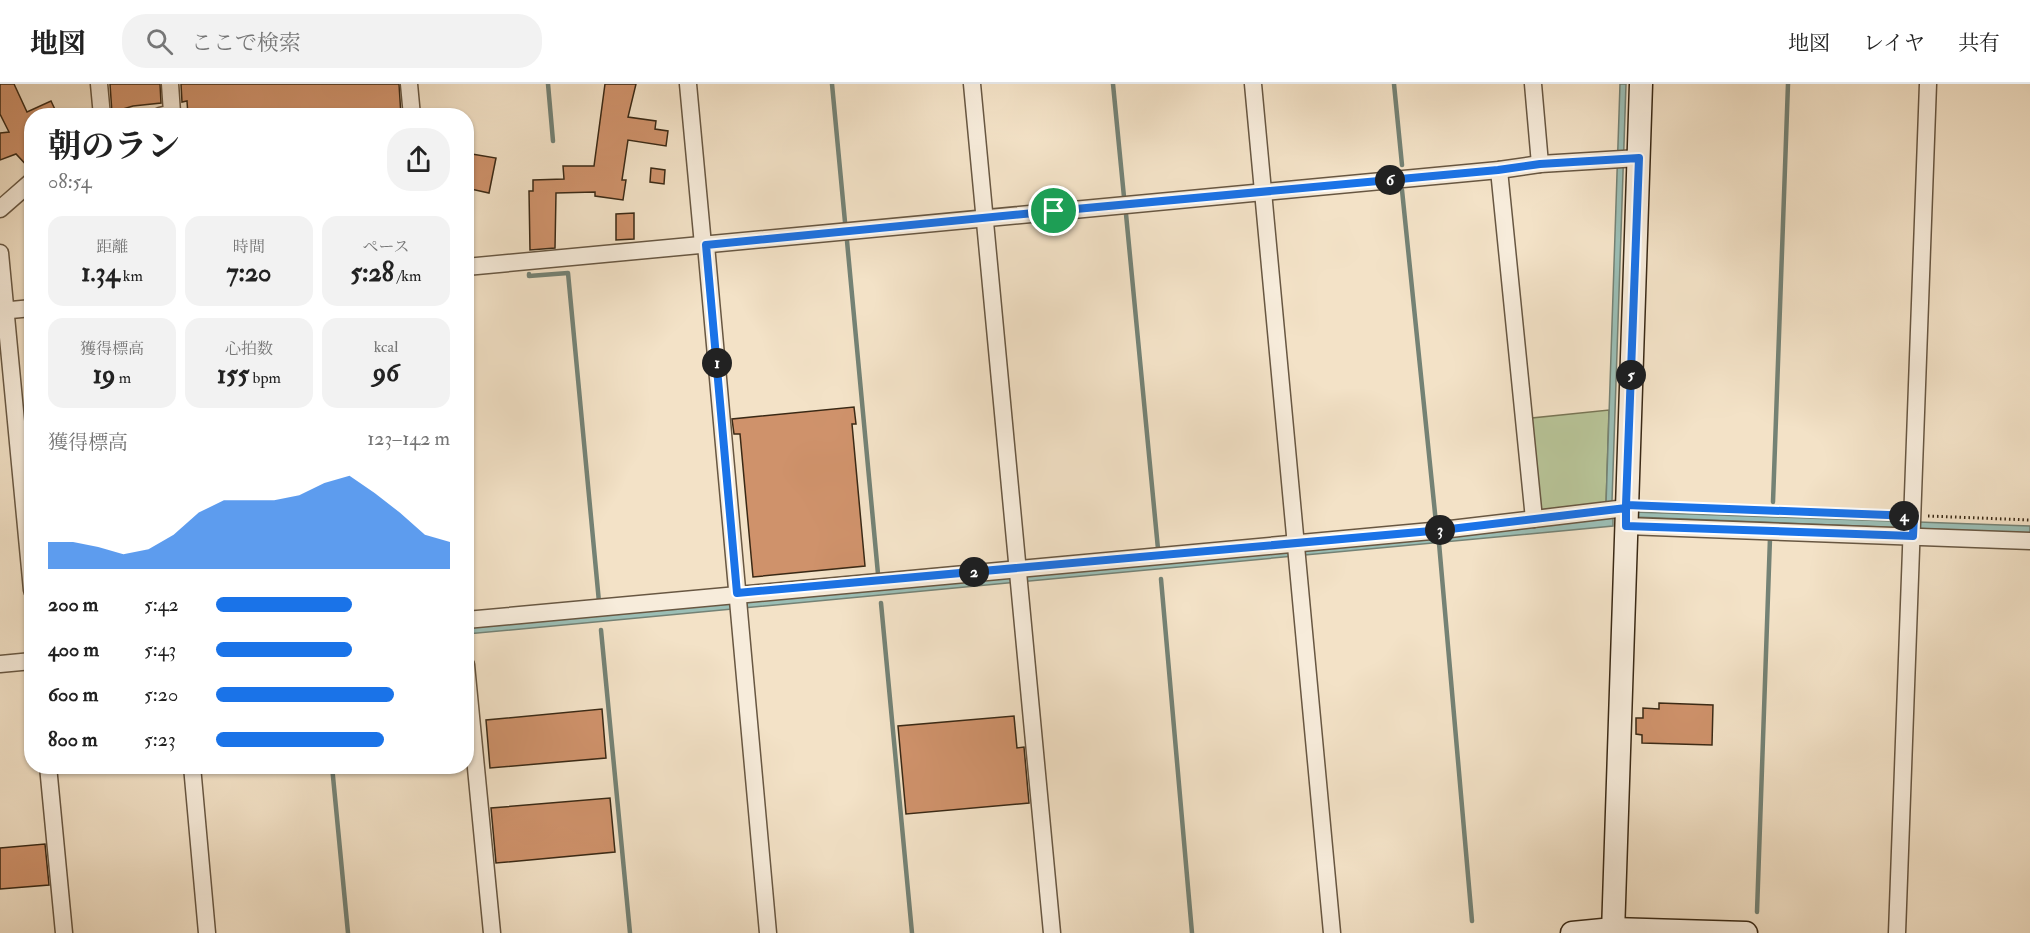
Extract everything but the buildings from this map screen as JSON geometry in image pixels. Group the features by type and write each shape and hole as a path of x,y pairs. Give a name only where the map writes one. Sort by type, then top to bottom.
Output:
{"street":[{"path":"99,84 101,108"},
{"path":"170,84 172,108"},
{"path":"409,84 411,108"},
{"path":"688,84 705,245 768,933"},
{"path":"972,84 1052,933"},
{"path":"1253,84 1332,933"},
{"path":"1533,84 1540,164"},
{"path":"1613,931 1626,513 1627,158 1641,84"},
{"path":"1898,933 1928,84"},
{"path":"474,266 1498,170 1540,164 1627,158"},
{"path":"1498,170 1534,519"},
{"path":"0,209 24,189"},
{"path":"0,254 3,311 24,513"},
{"path":"3,311 24,309"},
{"path":"474,619 738,601 1297,549 1534,519 1626,513 1913,526 2030,541"},
{"path":"0,664 24,662"},
{"path":"474,747 492,933"},
{"path":"49,774 64,933"},
{"path":"193,774 207,933"},
{"path":"1572,933 1613,931 1746,933"}],"path":[{"path":"1626,513 1913,526 2030,520"}],"green space":[{"path":"1609,410 1606,505 1540,513 1532,418"}],"water":[{"path":"1620,84 1626,84 1612,501 1606,505"},
{"path":"1634,512 2030,526 2030,533 1635,517"},
{"path":"1613,518 1613,526 474,633 474,625"}],"waterway":[{"path":"548,84 553,141"},
{"path":"832,84 845,222"},
{"path":"1113,84 1124,197"},
{"path":"1394,84 1402,165"},
{"path":"1773,502 1788,84"},
{"path":"1402,190 1436,523"},
{"path":"1126,214 1158,549"},
{"path":"847,241 878,574"},
{"path":"529,274 529,276 568,273 599,602"},
{"path":"1757,912 1770,538"},
{"path":"1439,543 1472,921"},
{"path":"1161,579 1192,933"},
{"path":"881,603 912,933"},
{"path":"601,630 630,933"},
{"path":"333,774 348,933"}],"route":[{"path":"1054,211 706,245 737,593 1442,530 1626,508 1626,505 1914,516 1913,536 1626,526 1626,508 1626,505 1639,158 1540,164 1498,170 1054,211"}]}
